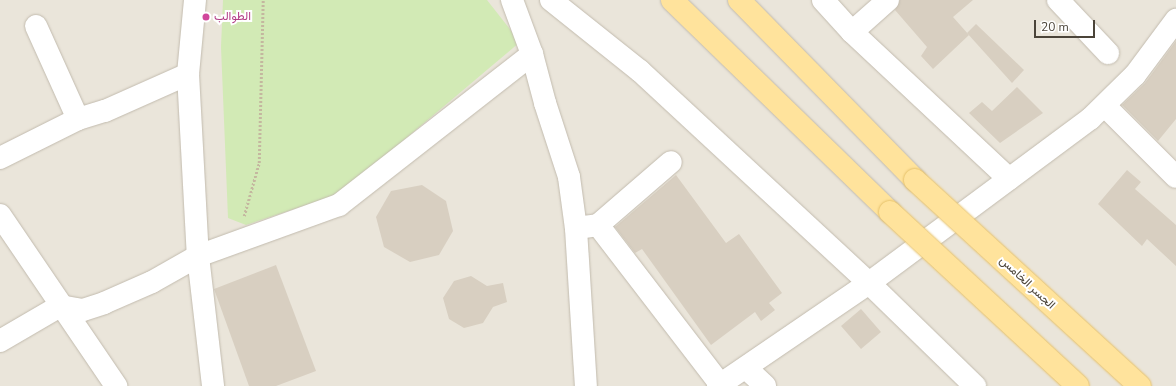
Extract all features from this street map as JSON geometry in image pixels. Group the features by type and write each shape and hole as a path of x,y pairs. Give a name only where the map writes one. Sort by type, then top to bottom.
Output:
{"main road":[{"path":"672,0 890,212 1078,386"},
{"name":"الجسر الخامس","path":"739,0 915,180 1140,386"}],"street":[{"path":"195,0 188,74 198,256 213,386"},
{"path":"512,0 532,54 545,103 569,177 576,229 586,386"},
{"path":"551,0 640,71 869,283 975,386"},
{"path":"823,0 852,32 1009,179"},
{"path":"852,32 888,0"},
{"path":"1058,0 1108,53"},
{"path":"598,225 719,385 869,283 1105,106 1135,76 1176,20"},
{"path":"36,26 78,120"},
{"path":"0,341 60,306 82,310 104,303 152,282 198,256 339,205 532,54"},
{"path":"0,158 78,120 105,112 188,74"},
{"path":"1105,106 1176,178"},
{"path":"576,229 598,225 671,162"},
{"path":"0,215 60,306 116,386"},
{"path":"746,368 765,386"}],"path":[{"path":"243,219 258,163 263,0"}],"shaded area":[{"path":"0,0 1176,0 1176,386 0,386"}],"green space":[{"path":"223,0 487,0 520,42 340,194 246,225 228,218 221,47"}],"building":[{"path":"900,0 973,0 953,17 969,35 933,69 921,56 927,47 895,10"},
{"path":"976,24 1024,70 1012,83 967,33"},
{"path":"1176,41 1176,119 1158,141 1122,105 1145,83"},
{"path":"1017,87 1043,113 1000,143 969,113 982,102 992,111"},
{"path":"1127,170 1141,182 1135,189 1176,225 1176,266 1147,239 1142,246 1098,204"},
{"path":"676,175 726,243 739,234 782,293 769,303 775,310 761,321 755,312 711,345 642,249 635,253 615,227"},
{"path":"422,185 446,201 453,231 439,255 410,262 384,247 376,217 391,191"},
{"path":"276,265 316,371 276,386 249,386 214,289"},
{"path":"471,276 487,286 503,283 507,302 493,307 483,323 464,328 449,319 443,298 454,281"},
{"path":"861,309 881,332 861,349 841,326"}],"place":[{"name":"الطوالب","path":"206,17"}]}
